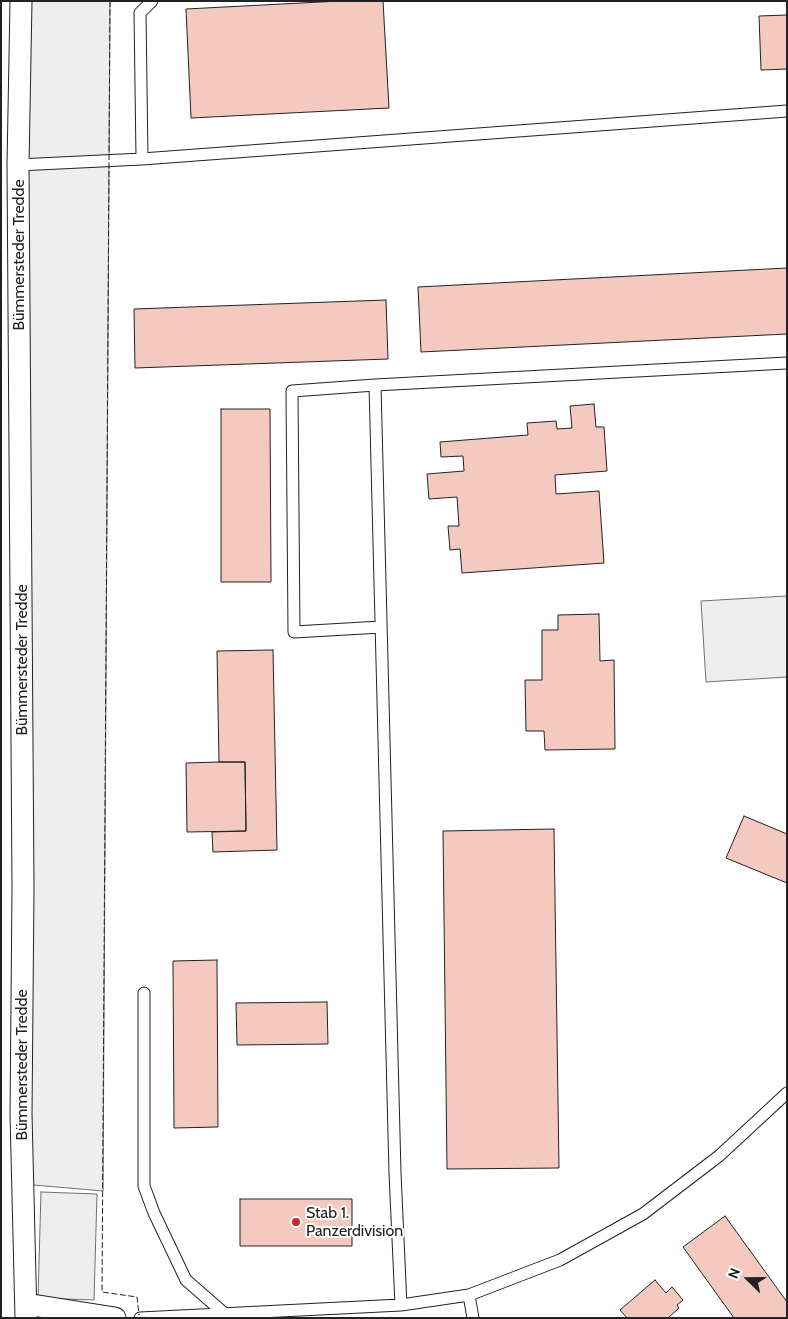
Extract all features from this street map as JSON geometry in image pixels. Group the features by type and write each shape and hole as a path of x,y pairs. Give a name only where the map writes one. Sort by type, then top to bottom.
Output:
{"street":[{"name":"Bümmersteder Tredde","path":"21,1 18,165 23,879 21,1123 26,1311"},
{"path":"26,1311 115,1318"}],"lane":[{"path":"142,159 140,13 152,1"},
{"path":"18,165 142,159 787,111"},
{"path":"381,627 294,632 292,391 787,363"},
{"path":"375,386 394,1173 401,1305"},
{"path":"144,993 144,1186 154,1213 186,1280 225,1314"},
{"path":"140,1318 401,1305 470,1295 560,1260 643,1214 719,1156 787,1093"},
{"path":"470,1295 473,1318"}],"shaded area":[{"path":"21,1 110,1 103,1191 22,1184"},
{"path":"787,596 787,677 706,682 701,601"},
{"path":"41,1192 97,1194 94,1300 38,1298"}],"building":[{"path":"340,1 383,1 389,108 191,118 186,9"},
{"path":"787,15 787,69 761,70 759,16"},
{"path":"787,268 787,334 421,352 418,287"},
{"path":"386,300 388,359 135,368 134,309"},
{"path":"594,404 596,427 604,427 607,471 555,475 556,494 599,491 604,563 462,573 460,549 450,550 448,526 459,526 457,497 429,499 427,474 464,471 463,456 441,457 440,442 528,435 527,423 556,421 557,429 572,428 570,406"},
{"path":"221,409 270,409 271,582 221,582"},
{"path":"599,614 600,661 614,660 615,749 545,750 544,731 526,731 525,680 542,680 542,630 558,630 558,615"},
{"path":"273,650 277,850 213,852 212,832 246,831 245,762 219,762 217,651"},
{"path":"245,762 246,831 187,832 186,763"},
{"path":"744,816 787,834 787,883 726,858"},
{"path":"554,829 559,1168 447,1169 443,831"},
{"path":"217,960 218,1127 174,1128 173,961"},
{"path":"327,1002 328,1044 237,1045 236,1003"},
{"name":"Stab 1. Panzerdivision","path":"240,1199 352,1199 352,1246 240,1246"},
{"path":"725,1216 787,1302 787,1318 734,1318 683,1247"},
{"path":"655,1280 666,1293 672,1287 683,1300 677,1305 679,1308 668,1318 627,1318 620,1310"}],"fence":[{"path":"110,1 102,1292 137,1297 139,1315"}],"place":[{"name":"Stab 1. Panzerdivision","path":"296,1222"}]}
